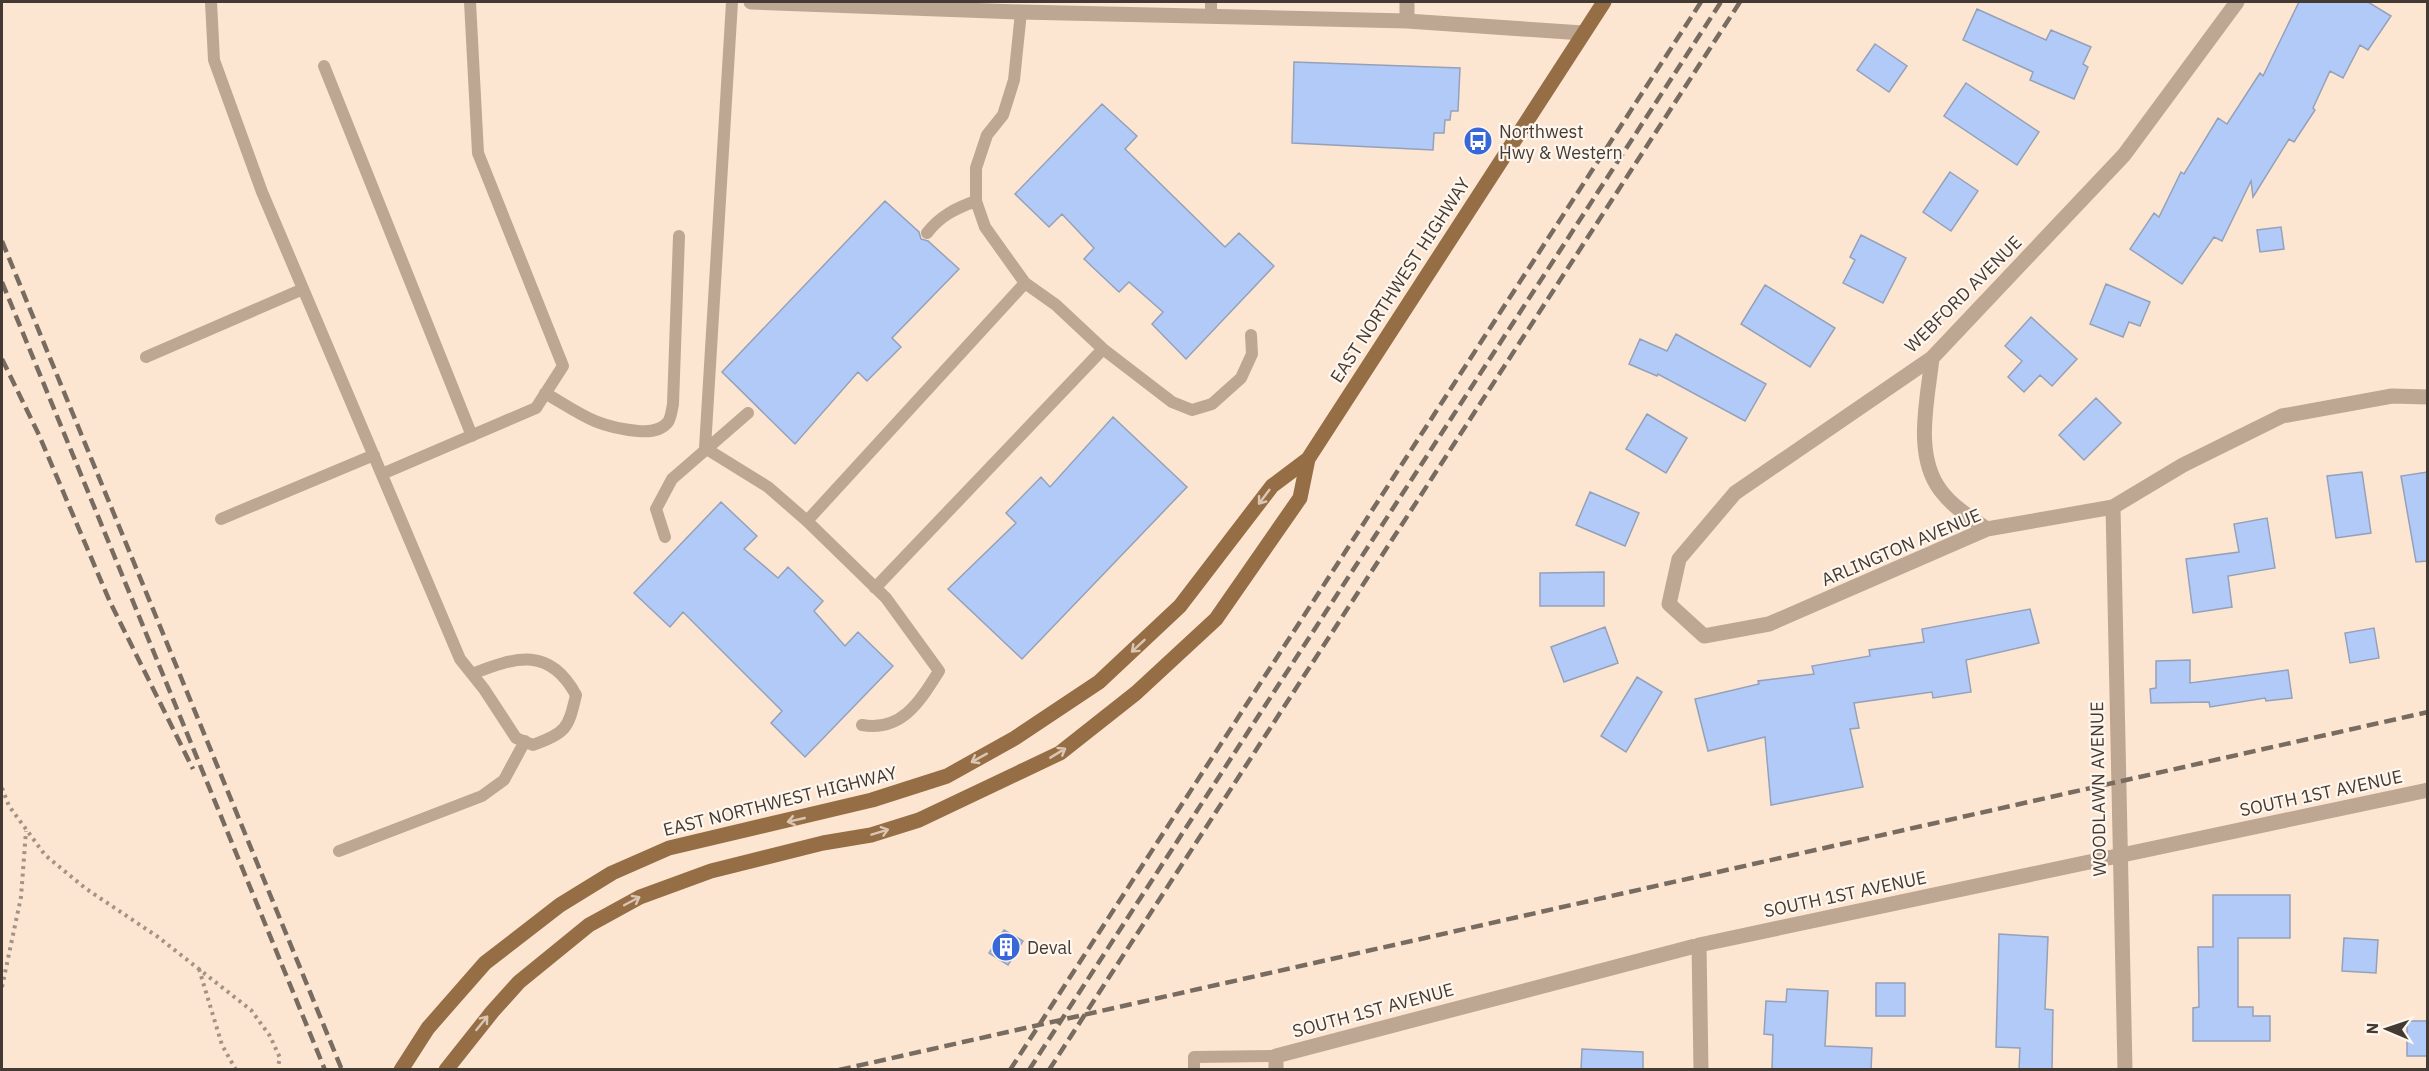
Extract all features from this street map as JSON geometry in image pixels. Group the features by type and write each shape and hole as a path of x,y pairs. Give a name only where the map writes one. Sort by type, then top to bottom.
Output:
{"main road":[{"name":"EAST NORTHWEST HIGHWAY","path":"401,1070 428,1028 485,963 560,905 612,873 669,848 872,801 947,776 1015,738 1099,682 1180,606 1272,486 1308,459 1603,2"},
{"name":"EAST NORTHWEST HIGHWAY","path":"446,1070 519,982 589,925 640,897 711,871 823,843 871,835 919,820 1060,753 1136,693 1216,619 1300,498 1308,459"}],"street":[{"path":"751,2 1211,9 1583,33"},
{"path":"1407,2 1407,21"},
{"name":"WEBFORD AVENUE","path":"1669,604 1679,559 1735,494 1932,358 2124,155 2238,2"},
{"path":"1932,358 1925,427 1927,462 1940,489 1962,512 1988,529"},
{"name":"ARLINGTON AVENUE","path":"1669,604 1704,636 1769,624 1988,529 2113,507 2183,465 2282,416 2392,396 2427,397"},
{"name":"WOODLAWN AVENUE","path":"2113,507 2125,1070"},
{"name":"SOUTH 1ST AVENUE","path":"1276,1063 1698,945 2427,790"},
{"path":"1698,945 1701,1070"}],"lane":[{"path":"211,2 214,60 262,192 460,659 516,738 532,745 556,736 570,723 576,695 566,676 553,666 520,659 502,662 472,674"},
{"path":"382,474 536,408 562,366 478,153 470,2"},
{"path":"705,448 732,2"},
{"path":"1021,7 1014,80 1003,115 987,135 976,168 976,201 985,227 1025,283 1056,305 1103,349 1172,402 1192,410 1212,404 1241,378 1252,354 1251,335"},
{"path":"324,66 472,436"},
{"path":"927,233 935,222 956,208 976,201"},
{"path":"545,393 589,420 611,429 646,431 658,429 669,421 673,404 679,236"},
{"path":"807,521 1025,283"},
{"path":"146,357 303,289"},
{"path":"874,588 1103,349"},
{"path":"665,537 658,522 656,509 672,479 748,413"},
{"path":"705,448 768,487 807,521 886,598 939,671 919,702 891,724 879,728 862,725"},
{"path":"221,519 374,455"},
{"path":"339,852 482,796 504,780 525,741"},
{"path":"1194,1070 1194,1057 1276,1063"}],"path":[{"path":"2,788 9,807 45,855 85,888 159,937 251,1010 270,1036 280,1058 277,1070"},
{"path":"2,987 21,897 26,831"},
{"path":"199,968 222,1045 236,1070"}],"building":[{"path":"2299,2 2368,2 2391,16 2368,50 2360,45 2343,78 2330,71 2313,108 2315,110 2294,142 2289,139 2253,197 2251,181 2222,241 2214,237 2182,284 2130,249 2154,213 2159,217 2181,172 2184,174 2218,118 2227,124 2260,73 2263,76"},
{"path":"1977,9 2046,40 2051,30 2091,47 2083,64 2088,67 2074,99 2030,80 2033,72 1963,40"},
{"path":"1875,44 1907,66 1889,92 1857,70"},
{"path":"1294,62 1460,68 1458,111 1451,111 1450,120 1445,120 1444,133 1434,133 1433,150 1292,143"},
{"path":"1966,83 2039,132 2017,165 1944,116"},
{"path":"1102,104 1137,136 1125,149 1225,247 1239,233 1274,266 1186,359 1152,324 1163,312 1129,282 1119,292 1084,259 1094,248 1062,214 1049,227 1015,194"},
{"path":"1950,172 1978,191 1951,231 1923,212"},
{"path":"885,201 919,232 921,239 928,241 959,269 892,338 901,347 867,381 858,372 795,444 722,372"},
{"path":"2281,227 2284,249 2260,252 2257,230"},
{"path":"1861,235 1906,258 1883,303 1843,283 1855,260 1850,257"},
{"path":"2106,284 2150,302 2140,326 2129,322 2123,337 2090,324"},
{"path":"1765,285 1835,328 1810,367 1741,324"},
{"path":"2031,317 2077,359 2052,386 2040,375 2024,392 2008,377 2022,361 2005,346"},
{"path":"1676,334 1766,384 1745,421 1658,374 1657,376 1629,364 1640,339 1667,351"},
{"path":"2096,398 2121,423 2084,460 2059,435"},
{"path":"1647,414 1687,438 1666,473 1626,449"},
{"path":"1113,417 1187,487 1022,659 948,589 1016,523 1006,513 1041,477 1050,487"},
{"path":"2362,472 2371,533 2336,538 2327,476"},
{"path":"2427,472 2427,561 2416,562 2401,476"},
{"path":"1590,492 1639,513 1625,546 1576,525"},
{"path":"721,502 757,536 744,549 778,578 788,567 823,601 814,611 845,646 858,632 893,666 805,757 771,723 782,711 683,612 670,627 634,593"},
{"path":"2267,518 2275,568 2228,576 2232,607 2193,613 2186,559 2239,552 2234,524"},
{"path":"1604,572 1604,606 1540,606 1540,573"},
{"path":"2030,609 2039,643 1966,660 1971,692 1933,698 1932,692 1854,703 1859,728 1850,729 1863,787 1771,805 1765,737 1708,751 1695,699 1759,684 1758,681 1814,674 1812,666 1870,656 1869,650 1924,642 1922,629"},
{"path":"1605,627 1618,663 1564,682 1551,647"},
{"path":"2374,628 2379,658 2350,663 2345,633"},
{"path":"2190,660 2190,683 2288,670 2292,698 2266,701 2265,698 2210,707 2209,702 2151,703 2150,689 2156,688 2156,661"},
{"path":"1637,677 1662,692 1626,752 1601,736"},
{"path":"2213,895 2290,895 2290,938 2238,938 2238,1007 2253,1007 2253,1016 2270,1016 2270,1041 2193,1041 2193,1008 2199,1007 2198,947 2213,947"},
{"name":"Deval","path":"1004,930 1023,941 1008,965 989,953"},
{"path":"1999,934 2048,937 2045,1009 2053,1010 2052,1070 2019,1070 2020,1048 1996,1047"},
{"path":"2344,938 2378,940 2376,973 2342,971"},
{"path":"1876,983 1905,983 1905,1016 1876,1016"},
{"path":"1787,989 1828,991 1825,1046 1872,1048 1871,1070 1772,1070 1773,1035 1764,1034 1766,1001 1786,1002"},
{"path":"2407,1021 2427,1021 2427,1056 2407,1056"},
{"path":"1582,1049 1643,1052 1643,1070 1581,1070"}],"railway":[{"path":"1010,1070 1701,2"},
{"path":"1029,1070 1721,2"},
{"path":"1049,1070 1740,2"},
{"path":"2,241 342,1070"},
{"path":"2,282 325,1070"},
{"path":"2,359 39,435 110,602 193,769"},
{"path":"839,1070 2428,712"}],"place":[{"name":"Northwest Hwy & Western","path":"1478,141"},
{"name":"Deval","path":"1006,947"}]}
